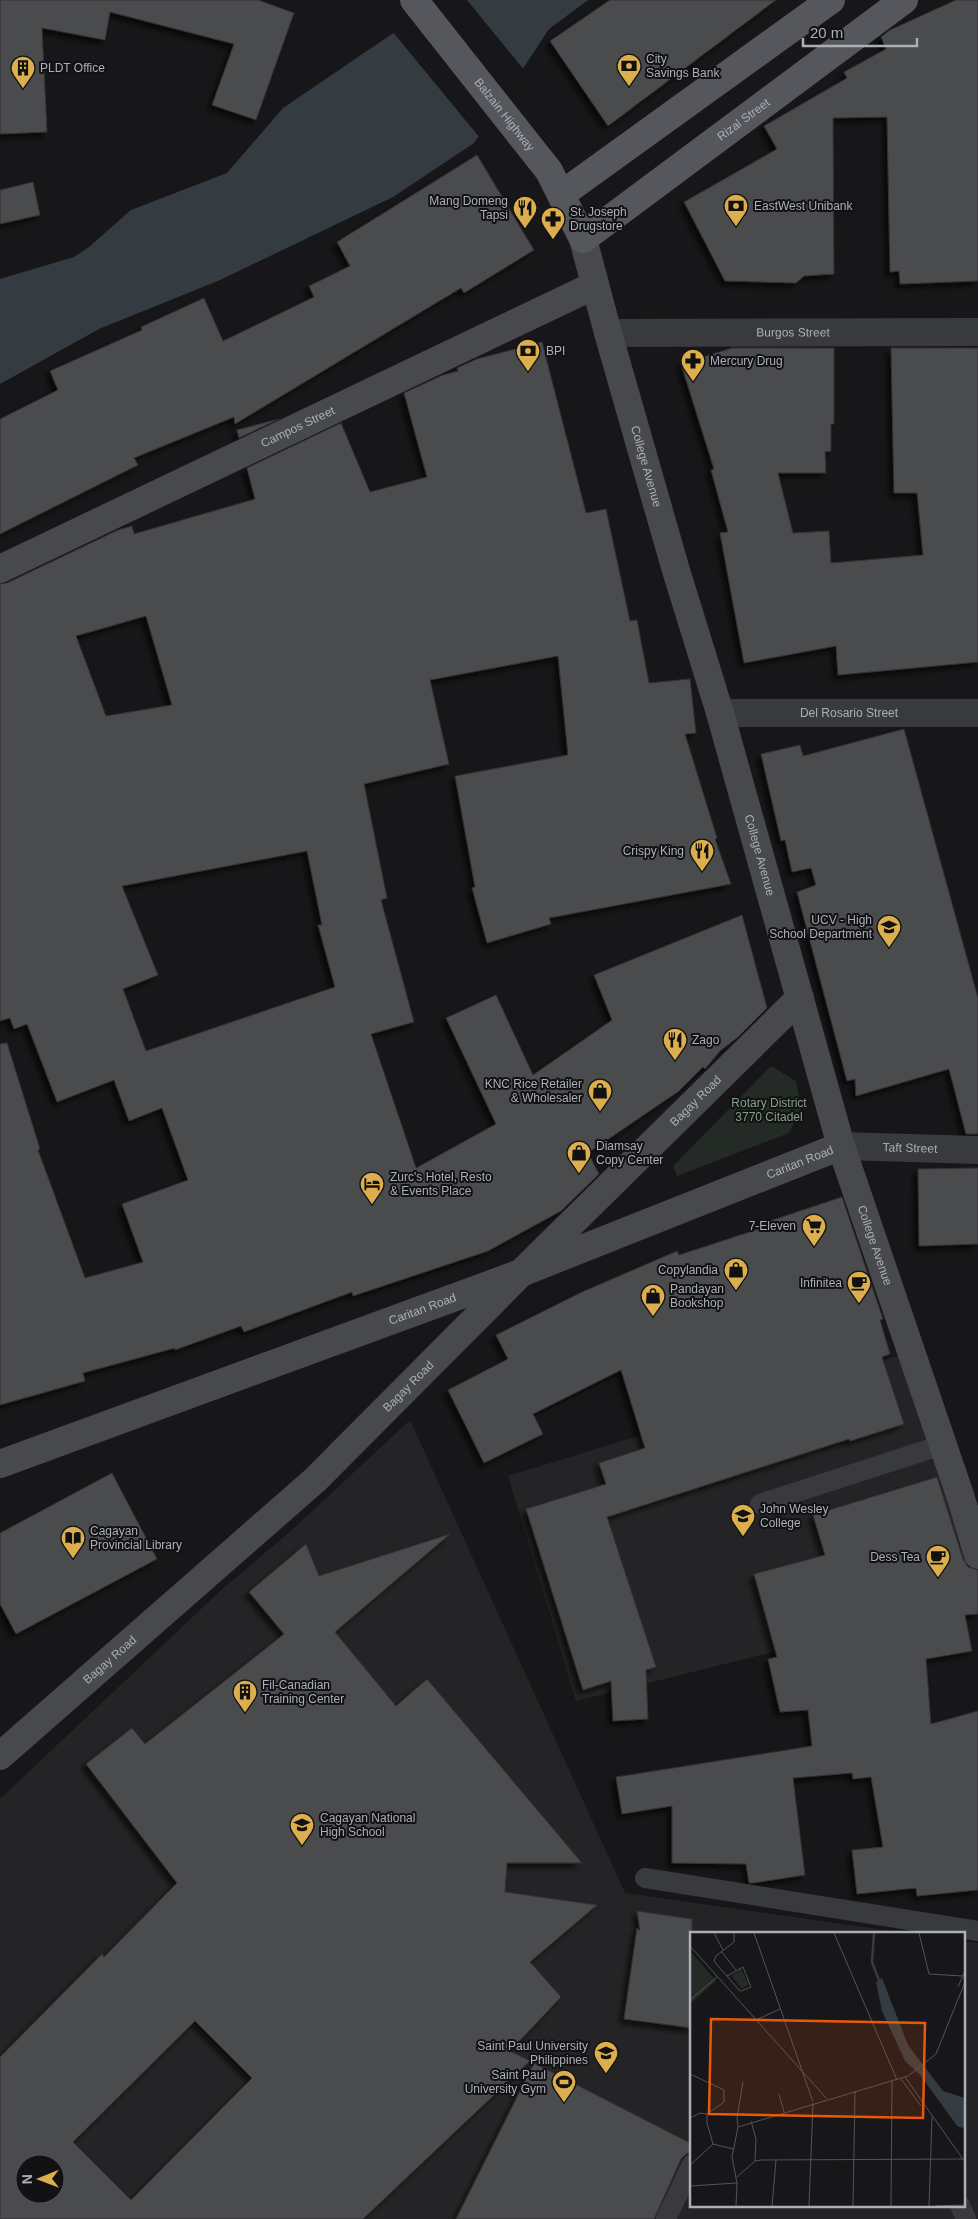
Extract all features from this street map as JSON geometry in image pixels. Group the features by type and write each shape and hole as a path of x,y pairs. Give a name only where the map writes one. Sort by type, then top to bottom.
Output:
{"main road":[{"name":"Balzain Highway","path":"414,0 529,144 549,172 562,194 583,239"},
{"path":"562,194 831,0"},
{"name":"Rizal Street","path":"583,239 904,0"},
{"name":"College Avenue","path":"583,239 608,332 720,714 841,1146 978,1555"},
{"name":"Campos Street","path":"0,569 596,285"},
{"name":"Bagay Road","path":"1,1753 315,1480 521,1273 800,998"},
{"name":"Caritan Road","path":"0,1464 521,1273 841,1146"}],"street":[{"name":"Burgos Street","path":"608,332 978,332"},
{"name":"Del Rosario Street","path":"720,714 978,713"},
{"name":"Taft Street","path":"841,1146 978,1150"}],"lane":[{"path":"760,1504 942,1445"},
{"path":"645,1878 978,1931"},
{"path":"666,2219 690,2168"},
{"path":"960,2206 966,2219"}],"shaded area":[{"path":"442,0 588,0 549,29 474,143 393,197 220,280 99,329 0,384 0,279 74,257 89,247 131,210 227,173 283,108"},
{"name":"John Wesley College","path":"904,1354 978,1601 576,1701 508,1476"},
{"name":"Cagayan National High School","path":"410,1420 625,1893 899,1932 690,1932 690,2206 966,2206 966,1941 978,1943 978,2219 0,2219 0,1799 219,1592 294,1528"}],"green space":[{"name":"Rotary District 3770 Citadel","path":"771,1066 796,1081 801,1110 789,1133 677,1176 673,1166"}],"pier":[{"path":"437,0 467,0 525,71 480,138 392,31"}],"building":[{"path":"0,0 258,0 294,13 256,120 212,105 234,44 110,12 105,40 42,28 47,132 0,134"},
{"path":"610,0 776,0 608,126 550,41"},
{"path":"956,0 978,0 978,281 900,284 899,271 890,272 887,117 833,118 834,274 804,276 796,283 725,281 684,202 777,149 764,126 847,78 844,72 886,49 881,37 890,30"},
{"path":"477,155 534,250 464,293 461,288 235,424 234,417 134,458 138,465 0,534 0,419 58,390 50,371 142,330 141,327 204,298 223,341 314,297 309,286 350,266 337,242"},
{"path":"33,182 40,215 0,224 0,190"},
{"path":"542,342 586,513 606,509 630,621 637,620 649,683 690,679 696,733 685,734 717,838 715,839 731,884 549,918 551,924 487,943 472,888 475,887 455,776 568,755 558,656 430,680 449,764 364,784 387,898 381,900 414,1022 371,1034 416,1168 496,1124 446,1018 496,995 533,1075 612,1020 594,975 742,915 767,1008 738,1037 720,1051 705,1069 703,1067 679,1091 588,1153 599,1174 561,1211 488,1251 353,1296 352,1292 244,1332 241,1326 175,1350 175,1348 83,1373 85,1381 0,1405 0,1044 7,1043 40,1149 38,1150 85,1278 143,1262 122,1204 188,1180 162,1108 129,1121 114,1080 57,1102 27,1024 14,1029 10,1018 0,1021 0,584 7,583 118,530 132,526 134,534 255,499 247,468 341,423 370,492 427,477 404,393 443,375 458,371 457,368 477,359","holes":["146,616 172,705 106,716 76,636","307,851 322,925 318,925 335,987 146,1051 123,989 158,975 122,886"]},
{"path":"732,348 834,348 834,424 831,424 831,451 825,452 826,473 778,473 793,533 829,531 831,563 923,555 917,493 894,493 891,348 978,348 978,662 838,675 836,646 744,663 720,533 728,532 711,470 714,469 681,364"},
{"path":"279,419 239,438 237,430"},
{"path":"904,729 978,998 978,1134 966,1134 949,1069 856,1096 855,1079 847,1081 797,892 816,885 811,868 792,872 785,840 781,841 761,754 800,745 803,756"},
{"path":"978,1168 978,1244 919,1246 918,1169"},
{"path":"842,1197 883,1319 880,1320 890,1354 882,1357 904,1424 850,1441 849,1439 607,1517 656,1667 646,1670 648,1719 613,1721 611,1681 583,1690 526,1509 606,1484 599,1463 645,1448 621,1370 533,1414 543,1434 484,1463 448,1390 508,1359 496,1335 582,1292 677,1251 679,1255 768,1226 767,1222"},
{"path":"112,1473 157,1559 16,1634 0,1604 0,1533"},
{"path":"937,1477 963,1559 968,1567 978,1570 978,1614 965,1615 972,1651 926,1659 931,1724 978,1711 978,1890 917,1896 916,1888 857,1894 852,1850 883,1847 871,1777 853,1779 852,1773 793,1778 805,1875 749,1883 746,1864 672,1863 672,1806 622,1814 616,1777 812,1746 808,1710 780,1712 768,1659 777,1657 754,1574 825,1555 813,1515"},
{"name":"Cagayan National High School","path":"450,1534 335,1632 396,1706 427,1679 582,1863 507,1863 505,1892 597,1905 530,1962 561,1997 510,2051 530,2061 363,2219 0,2219 0,2057 102,1954 104,1957 177,1883 86,1764 132,1728 145,1744 284,1634 249,1592 306,1544 319,1576","holes":["195,2021 252,2078 131,2200 73,2142"]},
{"path":"637,1911 692,1919 692,1932 690,1932 690,2028 624,2019 637,1928 640,1931"},
{"name":"Saint Paul University Gym","path":"534,2063 690,2143 690,2153 681,2159 654,2219 456,2219"}],"place":[{"name":"City Savings Bank","path":"629,87"},
{"name":"PLDT Office","path":"23,89"},
{"name":"EastWest Unibank","path":"736,227"},
{"name":"Mang Domeng Tapsi","path":"525,229"},
{"name":"St. Joseph Drugstore","path":"553,240"},
{"name":"BPI","path":"528,372"},
{"name":"Mercury Drug","path":"693,382"},
{"name":"Crispy King","path":"702,872"},
{"name":"UCV - High School Department","path":"889,948"},
{"name":"Zago","path":"675,1061"},
{"name":"KNC Rice Retailer & Wholesaler","path":"600,1112"},
{"name":"Diamsay Copy Center","path":"579,1174"},
{"name":"Zurc's Hotel, Resto & Events Place","path":"372,1205"},
{"name":"7-Eleven","path":"814,1247"},
{"name":"Copylandia","path":"736,1291"},
{"name":"Infinitea","path":"859,1304"},
{"name":"Pandayan Bookshop","path":"653,1317"},
{"name":"John Wesley College","path":"743,1537"},
{"name":"Cagayan Provincial Library","path":"73,1559"},
{"name":"Dess Tea","path":"938,1578"},
{"name":"Fil-Canadian Training Center","path":"245,1713"},
{"name":"Cagayan National High School","path":"302,1846"},
{"name":"Saint Paul University Philippines","path":"606,2074"},
{"name":"Saint Paul University Gym","path":"564,2103"}]}
